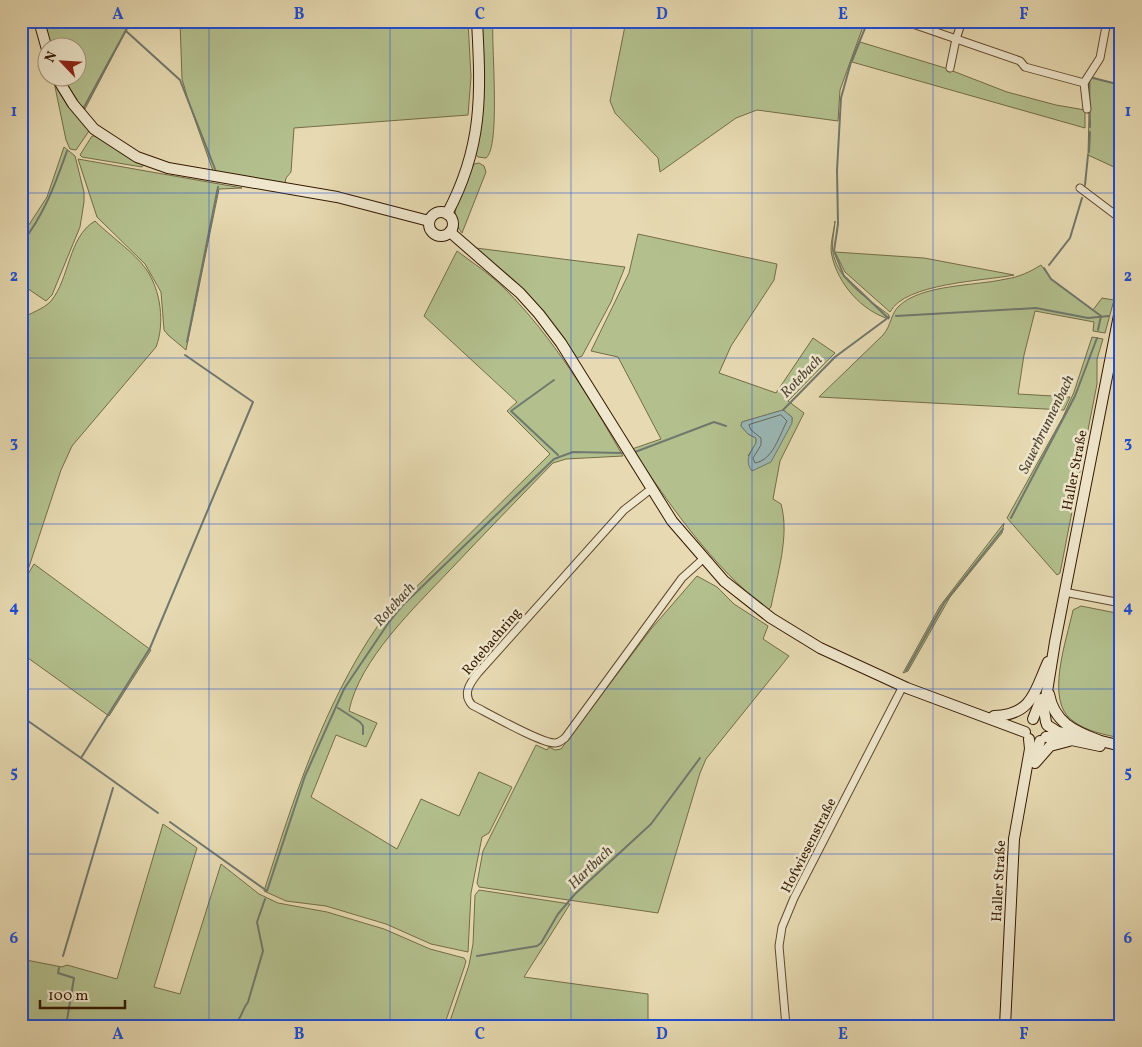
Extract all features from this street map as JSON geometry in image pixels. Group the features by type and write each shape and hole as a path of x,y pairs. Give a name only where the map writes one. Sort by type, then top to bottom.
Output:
{"main road":[{"path":"39,21 44,38"},
{"path":"447,214 465,174 475,141 481,86 477,21"},
{"path":"63,88 72,104 94,128 137,157 168,168 337,197 429,221"},
{"path":"435,214 447,214 452,222 450,232 445,236 436,235 430,229 429,221 435,214"},
{"path":"450,232 520,293 539,314 561,343 672,521 703,559 738,593 790,630 834,655 903,686 970,712 1029,728"},
{"name":"Haller Straße","path":"1011,1026 1018,848 1033,765 1048,731 1044,710 1055,642 1121,304"},
{"name":"Haller Straße","path":"1005,1026 1012,861 1017,820 1030,750 1029,728 1038,709 1055,642"},
{"path":"994,716 1010,714 1030,702 1051,656"},
{"path":"1048,688 1053,708 1063,722 1076,731 1098,740"},
{"path":"970,712 1016,722 1029,728 1043,739 1052,736 1121,750"},
{"path":"1029,728 1040,719 1058,732 1121,746"},
{"path":"1033,765 1050,746 1061,742 1075,741"}],"street":[{"path":"950,68 962,21"},
{"path":"1087,109 1084,83 1100,58 1107,21"},
{"path":"907,22 1020,61 1025,67 1084,83"},
{"path":"1080,188 1121,219"},
{"name":"Rotebachring","path":"651,489 618,516 484,666 471,682 466,693 468,700 472,705 538,738 550,742 560,742 624,660 682,578 703,559"},
{"path":"1064,592 1121,604"},
{"name":"Hofwiesenstraße","path":"786,1026 778,960 782,927 794,898 903,686"}],"green space":[{"path":"43,21 131,21 85,109 77,102 69,88 88,88 88,38 48,38"},
{"path":"180,21 468,21 471,77 468,115 294,128 291,172 286,178 285,183 213,171 182,79"},
{"path":"481,21 493,21 494,116 491,150 486,158 478,157 475,153 482,104"},
{"path":"626,21 865,21 840,90 838,121 757,110 736,118 660,172 658,158 615,113 610,101"},
{"path":"860,42 945,68 1007,92 1056,105 1085,110 1085,128 852,62"},
{"path":"1090,77 1121,85 1121,152 1114,167 1088,155"},
{"path":"55,88 58,88 89,131 76,150 70,149 66,140"},
{"path":"92,136 97,136 145,163 142,167 82,157 80,155"},
{"path":"64,147 75,156 84,192 84,202 80,227 52,295 46,301 21,284 21,237 47,197"},
{"path":"78,159 242,188 219,189 186,350 164,330 161,292 145,264 97,217"},
{"path":"479,163 484,166 486,172 462,233 455,217 458,199 474,164"},
{"path":"95,221 136,257 151,277 160,307 159,338 156,347 72,446 61,470 25,579 34,564 151,650 109,716 21,653 21,319 51,301 62,281 79,237"},
{"path":"835,221 833,251 839,269 858,291 889,315 889,319 870,310 861,303 840,277 831,252"},
{"path":"638,234 777,264 774,280 731,346 719,373 776,393 813,338 835,353 788,401 804,413 780,461 773,499 781,504 784,529 779,569 771,607 768,610 747,593 710,555 647,471 632,449 661,439 618,357 591,351 629,273","holes":["783,410 792,417 792,421 748,456 756,443 756,438 748,434 741,426 742,422"]},
{"path":"476,248 625,267 611,302 582,356 577,358 540,310"},
{"path":"457,251 499,284 539,327 569,368 623,456 566,459 553,463 405,617 376,654 364,673 349,711 377,723 366,747 336,735 311,797 397,849 421,799 459,816 479,772 512,787 489,833 482,837 471,893 468,952 431,944 386,924 326,906 286,901 264,891 299,787 326,720 359,655 379,624 550,454 507,411 517,402 424,316"},
{"path":"835,252 924,258 1014,275 928,289 898,302 890,312 845,272"},
{"path":"1041,265 1051,279 1093,310 1102,298 1114,300 1105,333 1093,331 1094,322 1035,311 1024,355 1018,394 1070,397 1064,410 819,397 883,335 896,309 909,299 921,293 935,290 1015,277"},
{"path":"1092,337 1103,339 1097,359 1097,384 1060,573 1057,575 1007,518 1063,417 1074,392"},
{"path":"1004,523 1002,533 950,597 908,671 903,673 940,606"},
{"path":"697,576 717,587 734,604 768,626 763,639 789,656 706,759 700,773 658,913 479,887 477,883 483,851 536,745 547,750 549,747 555,750 561,749 651,629"},
{"path":"1081,606 1121,614 1121,738 1096,732 1073,721 1064,712 1060,700 1060,669 1063,653 1073,610"},
{"path":"163,824 197,848 154,987 180,994 221,864 259,894 278,903 327,912 384,929 430,949 464,958 466,961 464,968 444,1026 21,1026 21,959 62,967 67,965 117,979"},
{"path":"28,878 21,933 21,879"},
{"path":"479,890 570,904 524,977 648,994 648,1026 450,1026 449,1024 469,965 473,944 475,895"}],"water":[{"path":"783,410 792,417 792,423 771,462 752,471 748,460 756,443 756,438 748,434 741,426 742,422"}],"waterway":[{"path":"83,109 131,21"},
{"path":"868,21 851,62 841,98 837,170 838,224 834,251 844,276 887,317"},
{"path":"126,31 180,80 215,169"},
{"path":"1089,77 1121,85"},
{"path":"1089,81 1090,127"},
{"path":"1089,152 1090,132"},
{"path":"21,244 42,211 67,151"},
{"path":"1085,185 1088,155"},
{"path":"187,342 218,187"},
{"path":"1049,265 1070,238 1082,198"},
{"path":"1044,268 1051,279 1101,316"},
{"name":"Rotebach","path":"896,316 1036,308 1088,318 1109,316"},
{"name":"Sauerbrunnenbach","path":"1098,330 1101,316"},
{"name":"Rotebach","path":"783,410 835,357 889,317"},
{"name":"Sauerbrunnenbach","path":"1011,518 1075,396 1097,338"},
{"path":"158,813 81,758 150,648 253,402 185,355"},
{"path":"554,380 511,411 558,455"},
{"name":"Rotebach","path":"635,452 714,422 726,426"},
{"name":"Rotebach","path":"170,822 267,891 305,776 344,689 389,622 402,606 554,459 573,452 622,453"},
{"name":"Sauerbrunnenbach","path":"906,671 944,603 1003,529"},
{"path":"21,596 25,591"},
{"path":"338,708 360,722 363,726 363,734"},
{"path":"21,716 81,758"},
{"name":"Hartbach","path":"477,956 537,946 541,943 558,914 575,894 651,824 700,758"},
{"path":"63,956 113,788"},
{"name":"Rotebach","path":"234,1026 248,1002 263,951 257,922 265,899"},
{"path":"59,968 58,973 74,978 66,1026"}]}
